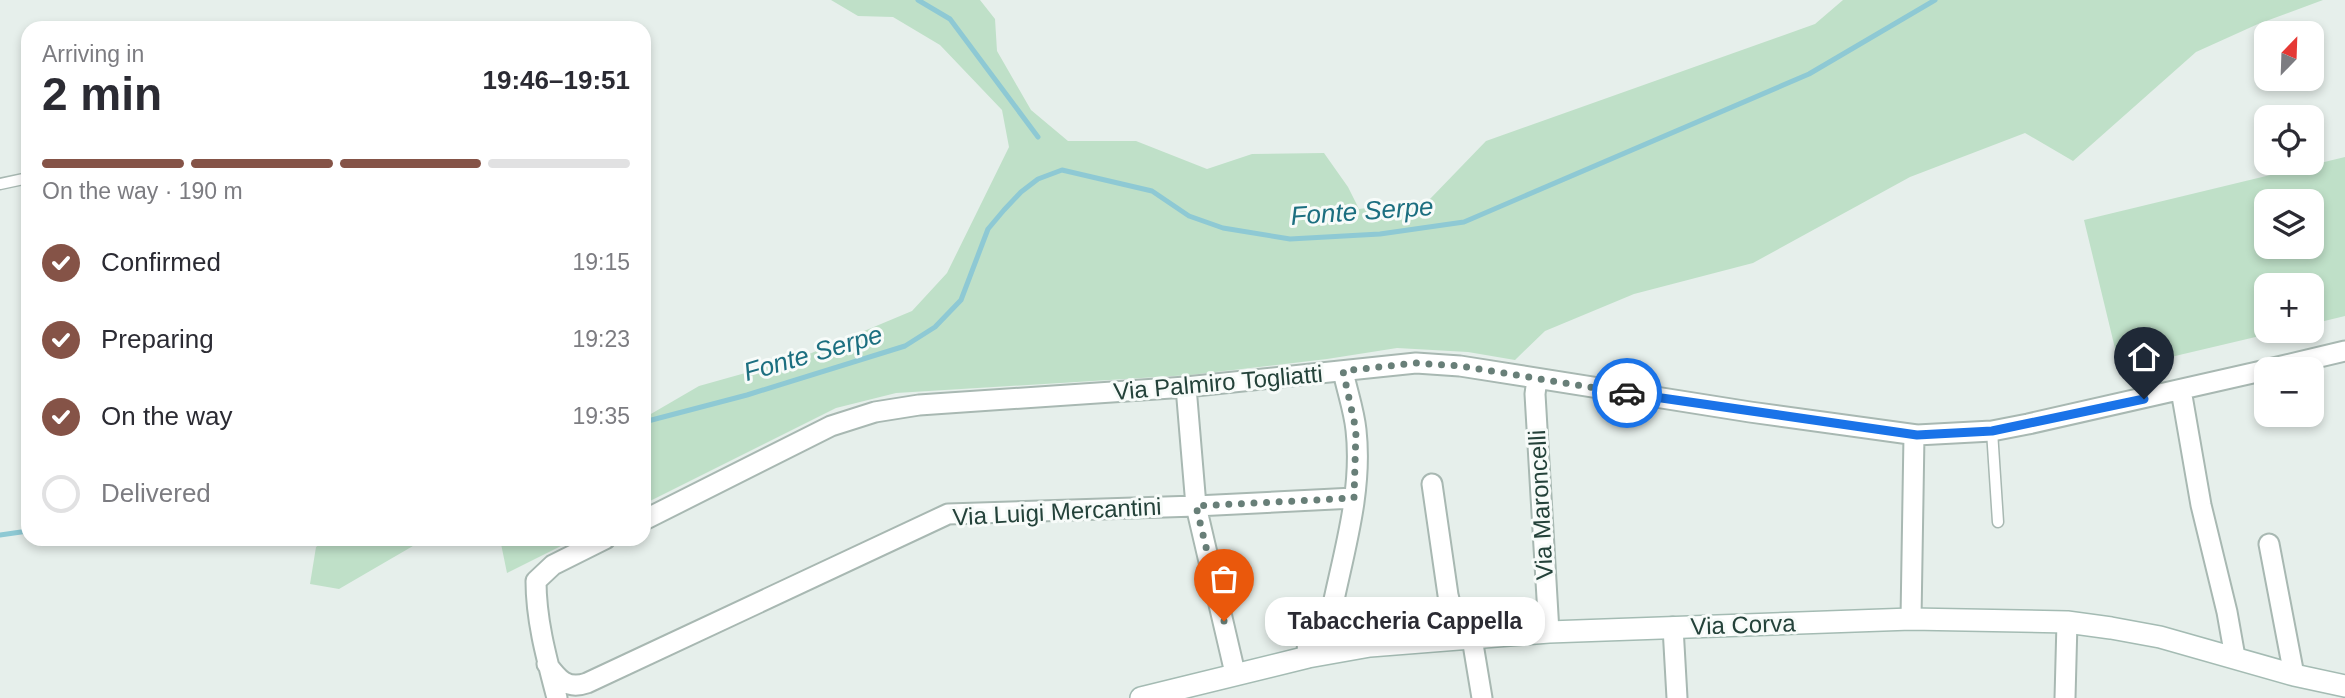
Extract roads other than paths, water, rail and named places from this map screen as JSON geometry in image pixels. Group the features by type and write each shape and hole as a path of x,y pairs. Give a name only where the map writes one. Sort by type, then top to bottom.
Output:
{"street":[{"name":"Via Palmiro Togliatti","path":"2321,357 2345,351"},
{"name":"Via Palmiro Togliatti","path":"651,516 831,426 875,412 919,405 1186,387 1416,363 1460,366 1914,435 1992,431 2254,373"},
{"path":"1343,371 1356,430 1354,498 1331,614 1342,631 1348,649"},
{"name":"Via Maroncelli","path":"1537,379 1535,394 1549,632"},
{"path":"1186,387 1196,506 1235,673"},
{"path":"2180,390 2201,505 2235,657"},
{"path":"1911,619 1914,435"},
{"path":"1432,484 1448,595 1465,638 1482,698"},
{"name":"Via Luigi Mercantini","path":"584,691 948,514 1354,498"},
{"path":"2269,544 2294,675"},
{"path":"557,698 547,664 536,581 553,565 591,546"},
{"path":"1308,657 1306,646 1309,631 1314,624 1331,614"},
{"name":"Via Corva","path":"1140,698 1193,691 1235,673 1348,649 1549,632 1911,619 2067,622 2160,637 2294,675 2345,686"},
{"path":"2065,698 2067,622"},
{"path":"1673,627 1677,698"},
{"path":"547,664 560,681 578,686 584,691"}],"lane":[{"path":"0,184 21,180"},
{"path":"1992,431 1998,522"}],"waterway":[{"name":"Fonte Serpe","path":"918,0 950,19 1038,137"},
{"name":"Fonte Serpe","path":"651,420 747,395 905,346 935,327 961,300 988,229 1004,210 1038,179 1062,170 1152,191 1189,216 1223,228 1290,239 1380,234 1464,222 1809,74 1935,0"},
{"name":"Fonte Serpe","path":"0,535 21,532"}],"place":[{"name":"Tabaccheria Cappella","path":"1224,621"}]}
